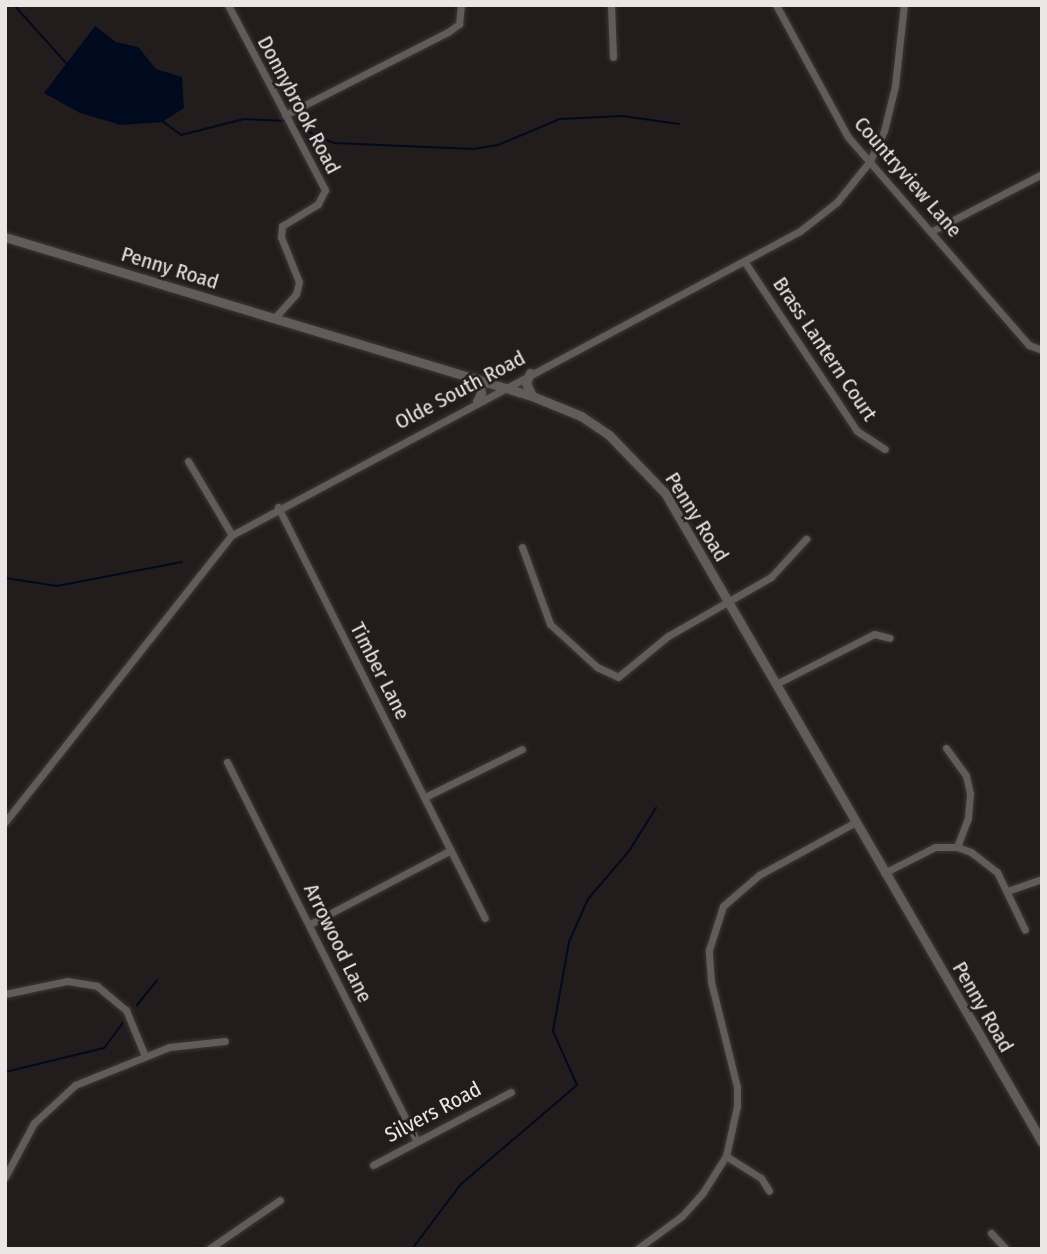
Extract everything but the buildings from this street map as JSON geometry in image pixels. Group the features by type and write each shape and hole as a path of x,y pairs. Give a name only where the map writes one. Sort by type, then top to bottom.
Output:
{"street":[{"name":"Donnybrook Road","path":"228,5 324,190 318,204 282,226 281,237 299,282 296,294 275,317"},
{"path":"285,115 448,32 459,24 461,5"},
{"path":"611,5 613,57"},
{"name":"Countryview Lane","path":"776,5 832,113 1028,345 1042,350"},
{"name":"Olde South Road","path":"5,822 232,535 278,507 744,261 820,217 870,161 895,86 904,5"},
{"path":"932,231 1040,175"},
{"name":"Penny Road","path":"5,237 531,396 580,416 641,464 665,493 854,823 1042,1142"},
{"name":"Brass Lantern Court","path":"744,261 852,425 886,449"},
{"path":"530,373 526,383 531,396"},
{"path":"477,401 481,393 478,379"},
{"path":"188,461 232,535"},
{"name":"Timber Lane","path":"278,507 485,918"},
{"path":"522,547 550,624 611,676 623,674 654,646 779,571 806,539"},
{"path":"776,684 874,634 890,638"},
{"path":"946,748 966,776 970,794 968,818 957,847"},
{"path":"425,797 522,749"},
{"name":"Arrowood Lane","path":"227,762 416,1140"},
{"path":"637,1249 682,1216 702,1194 726,1156 737,1107 737,1087 710,974 714,924 738,889 854,823"},
{"path":"884,873 920,852 957,847 986,861 1007,891 1025,930"},
{"path":"310,924 451,850"},
{"path":"1007,891 1042,879"},
{"path":"5,995 67,982 97,986 126,1010 145,1056"},
{"path":"5,1177 34,1123 57,1098 85,1079 190,1042 225,1041"},
{"name":"Silvers Road","path":"373,1165 511,1092"},
{"path":"726,1156 761,1178 769,1191"},
{"path":"209,1249 280,1200"},
{"path":"991,1233 1006,1249"}],"water":[{"path":"95,26 116,42 138,47 156,69 182,77 184,108 162,122 121,125 80,113 44,93"}],"waterway":[{"path":"14,5 67,64"},
{"path":"293,125 334,143 473,149 498,145 560,119 622,116 679,124"},
{"path":"162,121 181,135 244,119 285,121"},
{"path":"5,578 57,586 182,562"},
{"path":"412,1249 460,1185 577,1085 553,1031 569,942 588,899 629,851 656,808"},
{"path":"137,1005 157,980"},
{"path":"5,1072 104,1048 123,1023"}]}
